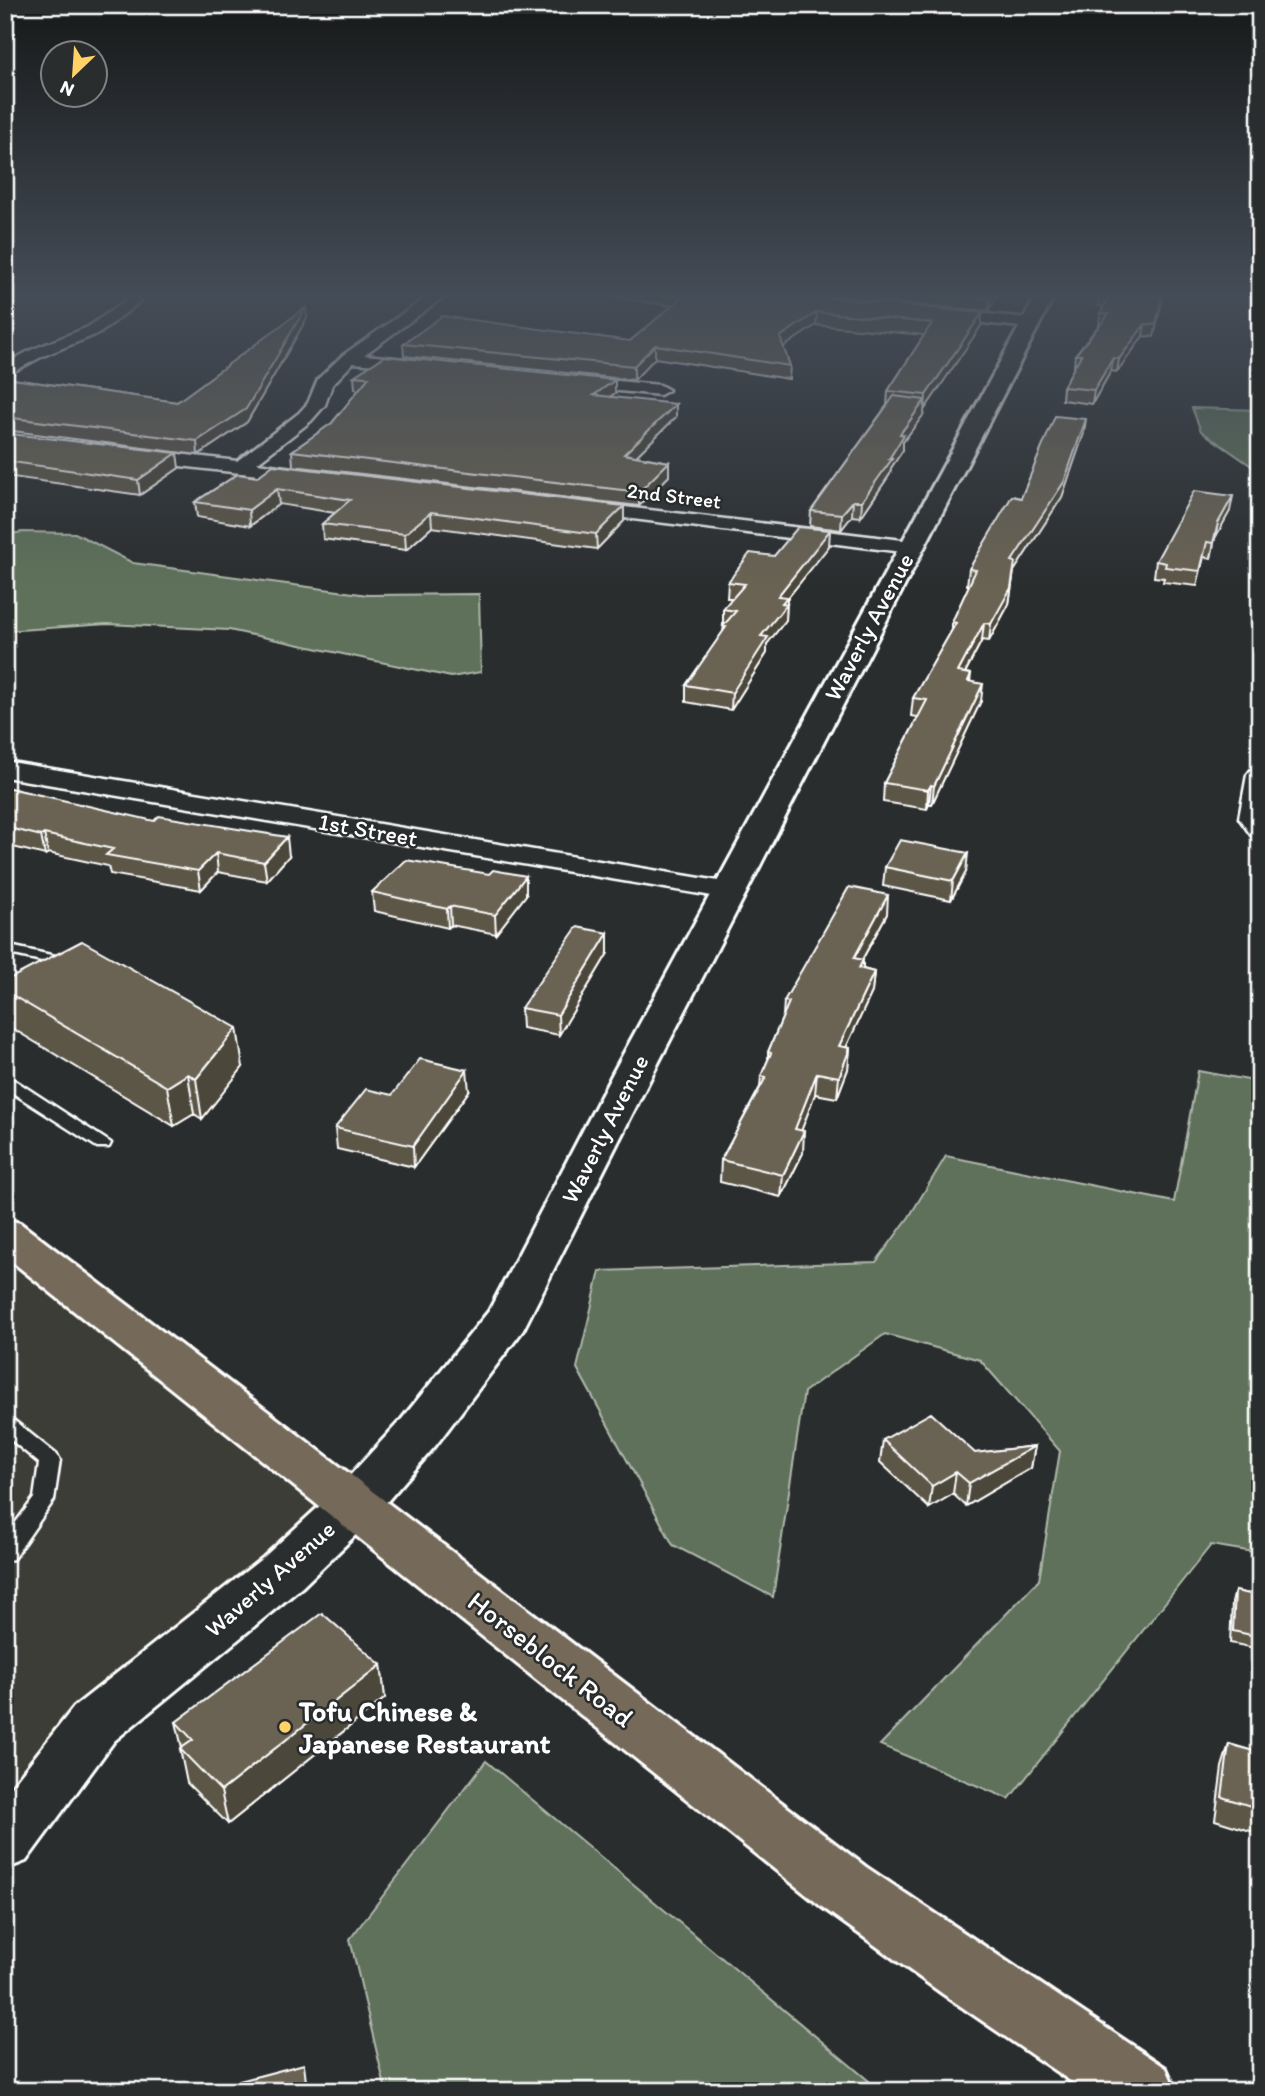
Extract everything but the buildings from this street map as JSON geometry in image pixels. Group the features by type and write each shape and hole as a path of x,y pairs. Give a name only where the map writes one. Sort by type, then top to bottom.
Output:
{"main road":[{"name":"Horseblock Road","path":"5,1233 844,1886 1118,2084"}],"street":[{"path":"241,467 305,417 316,405 320,394"},
{"name":"Waverly Avenue","path":"5,1842 102,1716 283,1572 353,1506 419,1432 507,1319 993,394"},
{"path":"121,453 322,477"},
{"name":"2nd Street","path":"567,507 911,547"},
{"name":"1st Street","path":"5,769 730,891"},
{"path":"1260,775 1252,818 1260,829"}],"lane":[{"path":"5,949 80,964 51,977"},
{"path":"7,1084 103,1143"},
{"path":"5,1424 50,1460 44,1500 5,1553"},
{"path":"5,1803 102,1716"}],"shaded area":[{"path":"5,1233 353,1506 5,1841"}],"green space":[{"path":"1192,408 1260,410 1260,456 1253,467 1201,431"},
{"path":"22,532 75,533 133,563 368,595 479,594 481,672 451,677 229,630 107,624 5,631 5,535"},
{"path":"1198,1071 1260,1082 1260,1553 1211,1545 1009,1799 880,1745 1039,1580 1060,1451 980,1360 885,1334 804,1392 773,1597 673,1545 577,1368 600,1271 876,1262 909,1217 946,1156 1174,1202"},
{"path":"486,1761 881,2091 386,2091 350,1939"}],"place":[{"name":"Tofu Chinese & Japanese Restaurant","path":"285,1727"}]}
